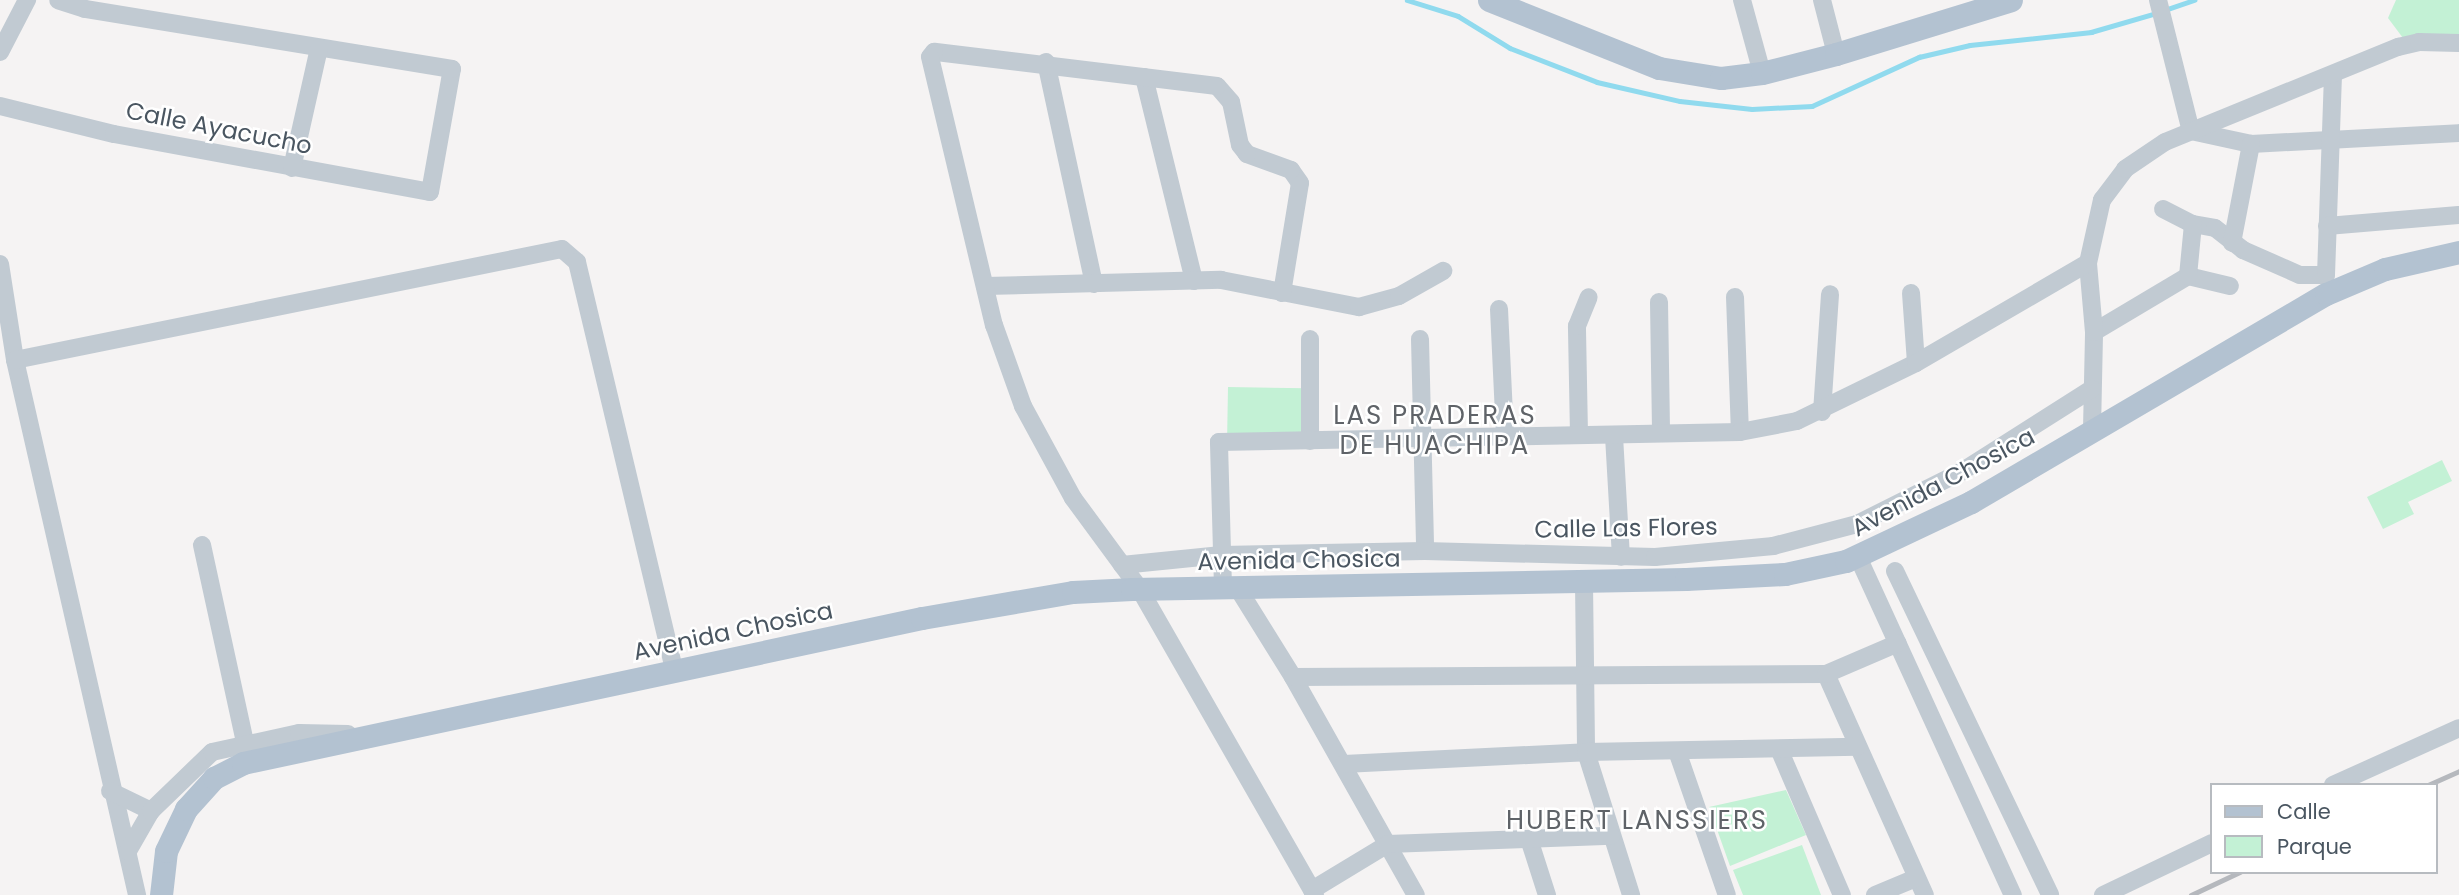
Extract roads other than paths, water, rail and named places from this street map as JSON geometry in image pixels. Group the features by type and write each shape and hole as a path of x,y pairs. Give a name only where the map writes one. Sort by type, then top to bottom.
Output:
{"main road":[{"path":"1489,0 1659,68 1721,78 1762,73 1836,54 2011,0"},
{"name":"Avenida Chosica","path":"161,895 166,851 186,809 214,778 243,764 922,618 1102,590 1584,583 1785,574 1858,557 1971,502 2326,294 2385,269 2459,252"}],"street":[{"path":"0,52 27,0"},
{"path":"58,0 85,9 319,48 292,168"},
{"path":"1742,0 1762,73"},
{"path":"1822,0 1836,54"},
{"path":"2158,0 2191,131"},
{"path":"2092,430 2094,332 2088,262 2102,200 2125,169 2191,131 2333,77 2398,47 2419,42 2459,43"},
{"name":"Calle Ayacucho","path":"0,106 114,134 430,192 452,69 319,48"},
{"path":"1283,293 1300,183 1291,170 1247,154 1240,145 1231,102 1217,86 942,50 930,57 994,325 1023,406 1073,498 1136,588 1313,893 1388,844 1611,836"},
{"path":"1046,62 1094,284"},
{"path":"1144,77 1194,281"},
{"path":"2163,209 2193,224 2215,228 2232,243 2300,275 2326,275 2328,140 2333,77"},
{"path":"2191,131 2251,144 2459,134"},
{"path":"2232,243 2251,144"},
{"path":"2327,226 2459,215"},
{"path":"2189,276 2193,224"},
{"path":"15,360 562,249 577,262 674,670"},
{"path":"1416,895 1293,677 1230,587 1223,555 1219,442 1740,432 1822,412 1916,363 2088,262"},
{"path":"0,264 15,360 53,513 110,791 128,851 137,895"},
{"path":"985,286 1221,280 1359,307 1399,296 1443,271"},
{"path":"2094,332 2189,276 2230,286"},
{"path":"1910,293 1916,363"},
{"path":"1822,412 1829,294"},
{"path":"1579,434 1577,326 1589,297"},
{"path":"1735,297 1740,432"},
{"path":"1659,302 1661,433"},
{"path":"1499,309 1505,437"},
{"path":"1310,339 1310,440"},
{"path":"1420,339 1425,551"},
{"name":"Calle Las Flores","path":"1122,565 1223,555 1425,551 1621,557 1773,546 1857,524 1961,472 2092,389"},
{"path":"1614,436 1621,557"},
{"path":"202,545 245,743"},
{"path":"1858,557 2013,895"},
{"path":"1895,571 2050,895"},
{"path":"1584,583 1586,752 1631,895"},
{"path":"1293,677 1584,673 1826,674 1898,643"},
{"path":"1826,674 1924,895"},
{"path":"2337,783 2459,728"},
{"path":"128,851 151,811 212,752 299,733 376,734"},
{"path":"1343,764 1586,752 1857,747"},
{"path":"1779,749 1842,895"},
{"path":"1677,751 1727,895"},
{"path":"110,791 151,811"},
{"path":"1529,839 1547,895"},
{"path":"2103,895 2210,843"},
{"path":"1875,895 1916,878"}],"waterway":[{"path":"1407,0 1458,16 1510,48 1597,82 1680,101 1752,109 1812,106 1919,57 1970,45 2091,32 2157,13"},
{"path":"2165,10 2194,0"}],"railway":[{"path":"2432,783 2459,771"},
{"path":"2191,895 2236,874"}],"district":[{"name":"LAS PRADERAS DE HUACHIPA","path":"1435,431"},
{"name":"HUBERT LANSSIERS","path":"1637,821"}]}
